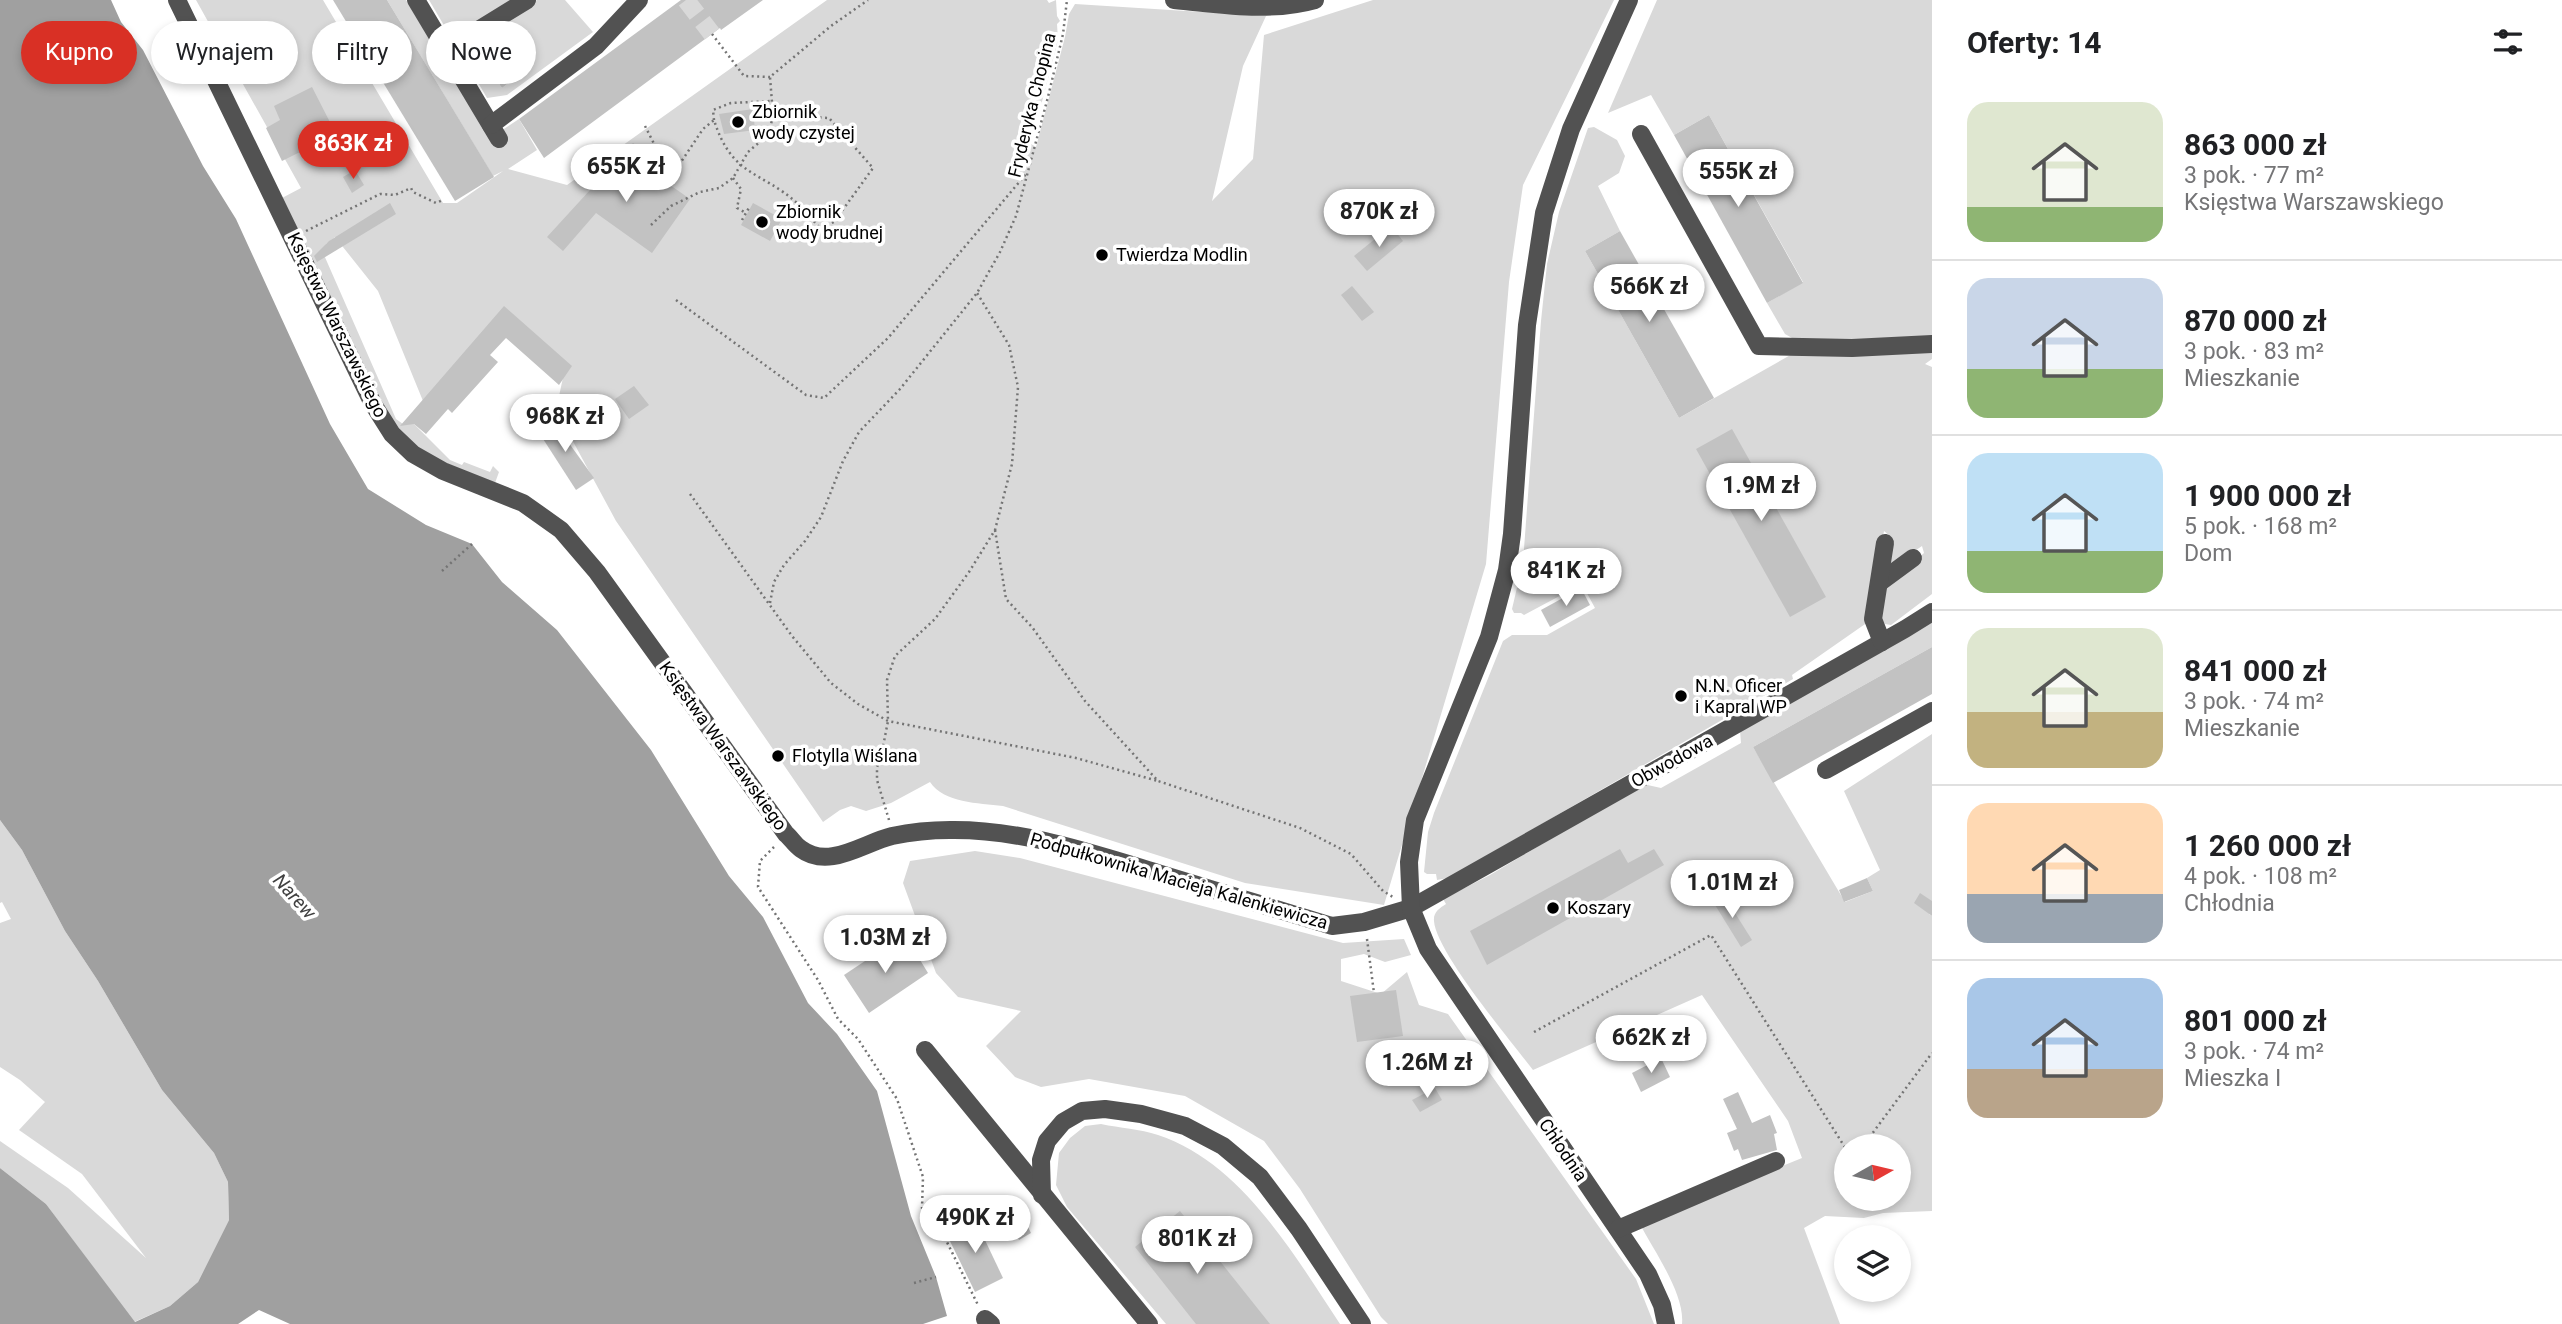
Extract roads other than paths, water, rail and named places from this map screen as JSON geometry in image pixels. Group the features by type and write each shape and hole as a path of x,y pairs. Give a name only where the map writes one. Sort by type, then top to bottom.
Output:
{"street":[{"name":"Księstwa Warszawskiego","path":"177,0 373,404 392,434 413,454 443,471 523,503 561,530 597,572 786,834 802,850 822,856"},
{"path":"416,0 429,21"},
{"path":"493,21 527,0"},
{"path":"466,84 495,132 596,47 639,0"},
{"path":"1174,0 1254,7 1299,5 1315,0"},
{"path":"1403,903 1415,820 1489,637 1507,570 1527,325 1544,213 1571,129 1629,0"},
{"path":"1641,134 1759,346 1852,348 1932,344"},
{"path":"1882,642 1872,619 1885,543"},
{"path":"1878,583 1913,558"},
{"name":"Obwodowa","path":"1403,903 1882,642 1932,612"},
{"path":"1826,770 1932,711"},
{"name":"Podpułkownika Macieja Kalenkiewicza","path":"822,856 845,854 892,836 934,830 984,830 1046,841 1100,855 1332,926 1364,922 1403,903"},
{"name":"Chłodnia","path":"1403,903 1456,994 1648,1274 1666,1324"},
{"path":"925,1049 1149,1324"},
{"path":"1042,1195 1041,1160 1047,1141 1063,1122 1082,1111 1105,1109 1141,1114 1185,1126 1223,1146 1260,1177 1299,1229 1362,1324"},
{"path":"1618,1229 1776,1161"}],"water":[{"name":"Narew","path":"0,0 111,0 121,21 21,21 21,84 137,84 137,42 143,50 151,65 151,84 161,84 203,166 236,219 330,424 368,489 426,525 472,544 502,582 557,630 651,750 729,876 763,917 808,1003 837,1034 877,1091 911,1216 936,1277 947,1316 923,1324 290,1324 259,1310 238,1324 0,1324 0,1168 46,1204 135,1322 170,1306 198,1282 229,1220 228,1182 214,1153 162,1090 98,981 65,931 22,850 0,820"}],"tunnel":[{"path":"686,0 712,34"}],"place":[{"name":"Zbiornik wody czystej","path":"738,122"},
{"name":"Zbiornik wody brudnej","path":"762,222"},
{"name":"Twierdza Modlin","path":"1102,255"},
{"name":"N.N. Oficer i Kapral WP","path":"1681,696"},
{"name":"Flotylla Wiślana","path":"778,756"},
{"name":"Koszary","path":"1553,908"}]}
